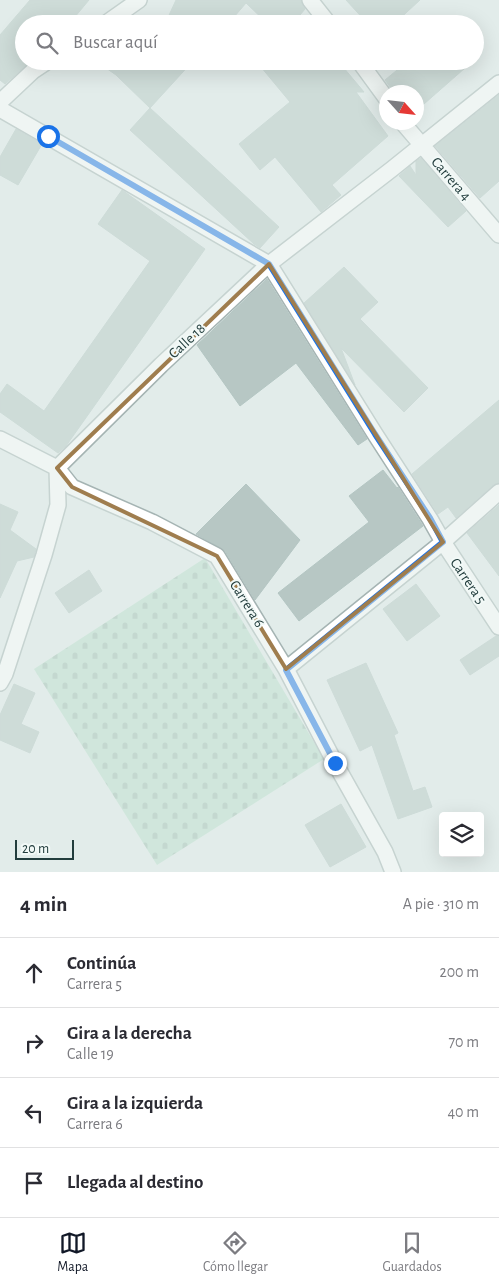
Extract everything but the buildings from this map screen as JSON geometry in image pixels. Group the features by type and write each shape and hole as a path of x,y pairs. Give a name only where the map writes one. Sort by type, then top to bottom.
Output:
{"street":[{"path":"118,15 140,0"},
{"path":"310,0 322,15"},
{"path":"0,102 34,70"},
{"path":"366,70 379,88"},
{"name":"Calle 18","path":"57,468 161,365 269,264 499,83"},
{"name":"Carrera 5","path":"0,109 269,264 430,518 443,542 499,627"},
{"name":"Carrera 4","path":"409,130 499,235"},
{"name":"Carrera 6","path":"0,438 57,468 72,487 152,522 217,556 286,670 385,852 393,872"},
{"path":"0,682 5,674 58,505 57,468"},
{"path":"286,670 443,542 499,492"}],"highlighted area":[{"path":"269,264 443,542 286,669 217,556 72,487 57,468"}],"green space":[{"path":"205,558 324,759 157,865 34,669"}],"route":[{"path":"48,136 269,264 430,518 443,542 286,670 335,763"}]}
